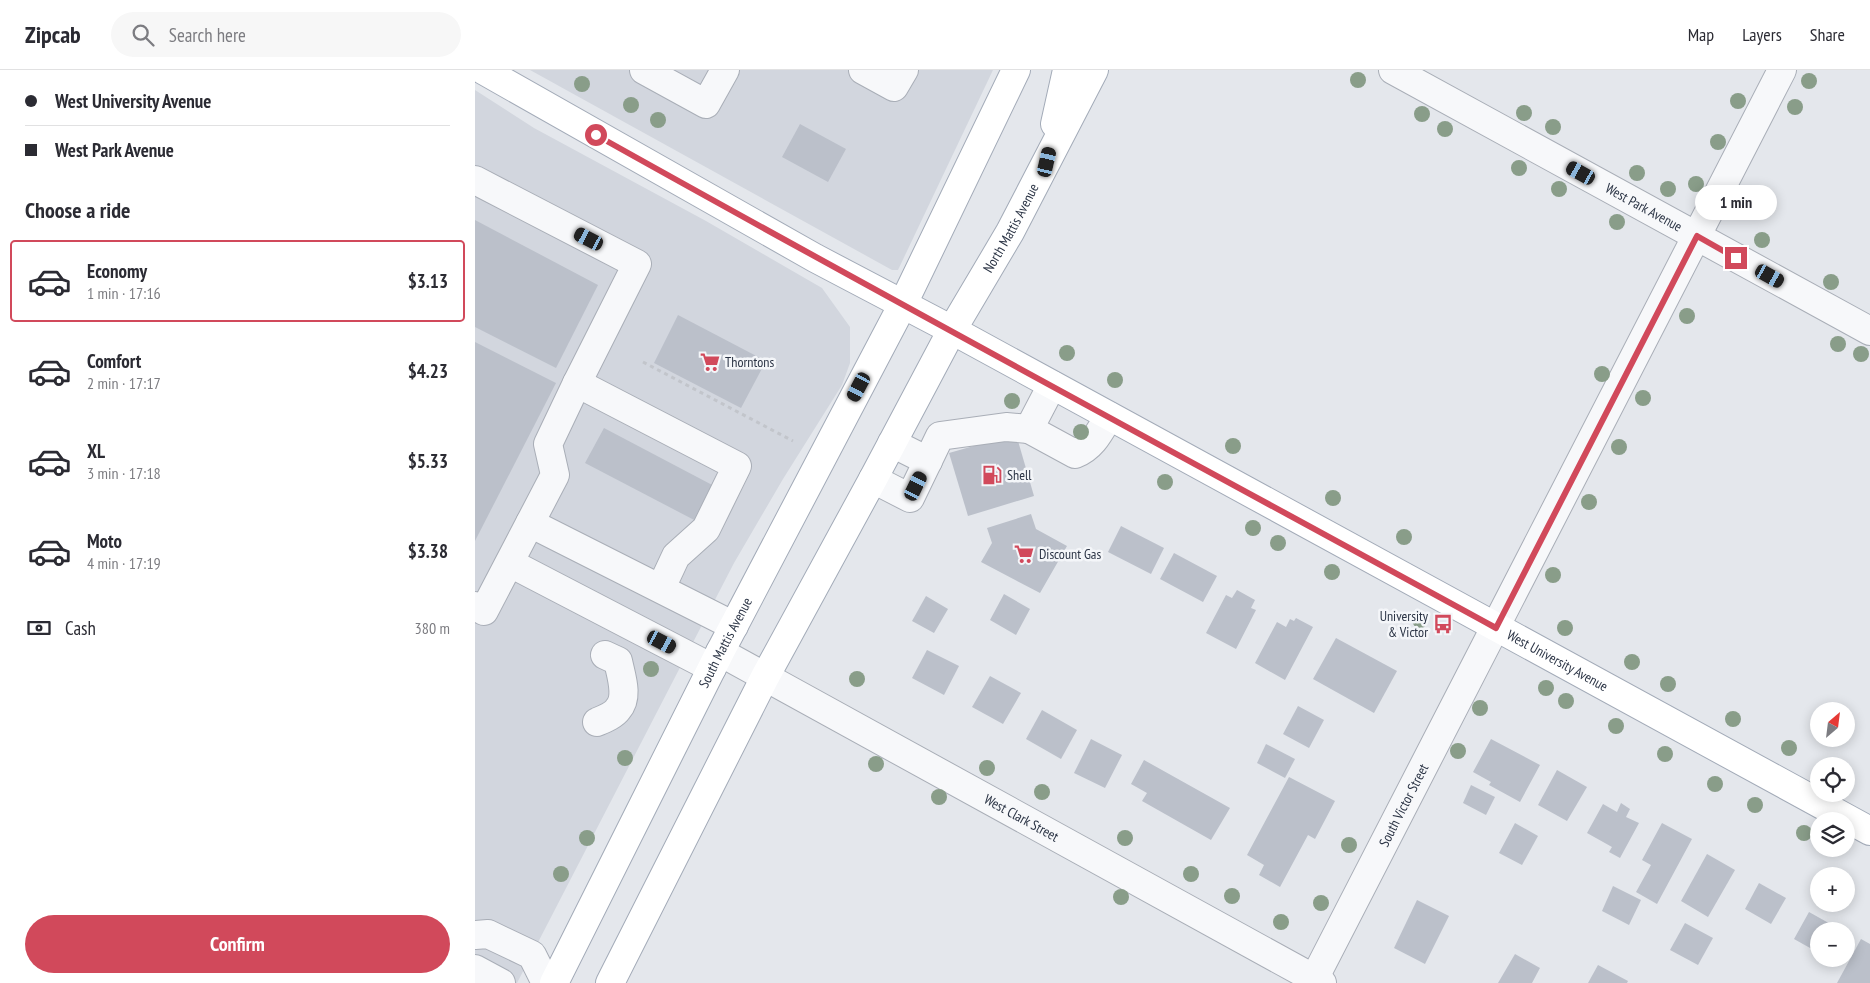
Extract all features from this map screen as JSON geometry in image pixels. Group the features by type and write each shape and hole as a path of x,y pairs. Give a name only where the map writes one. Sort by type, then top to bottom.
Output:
{"main road":[{"name":"West University Avenue","path":"483,70 815,258 952,330 1870,831"},
{"path":"903,304 1016,70"},
{"path":"1047,162 1067,70"},
{"name":"North Mattis Avenue","path":"952,330 1011,232 1094,70"},
{"name":"South Mattis Avenue","path":"554,983 716,660 903,304"},
{"path":"610,983 765,677 952,330"}],"street":[{"path":"644,70 706,104 725,70"},
{"path":"863,70 894,87 904,70"},
{"name":"West Park Avenue","path":"1393,70 1870,331"},
{"name":"South Victor Street","path":"1316,982 1782,70"},
{"path":"475,180 637,264 548,444 555,475 484,611 475,606"},
{"path":"577,383 737,466 706,528 677,556 661,588"},
{"path":"1029,429 1052,385"},
{"path":"873,479 910,498 940,436 1006,427 1029,429 1075,454 1084,451 1092,443 1109,416"},
{"path":"892,443 928,461"},
{"path":"531,523 734,626"},
{"name":"West Clark Street","path":"510,562 716,660 765,677 1316,982"},
{"path":"597,722 618,710 623,700 618,661 605,655"},
{"path":"475,935 488,934 532,955 546,983"},
{"path":"475,969 501,983"}],"path":[{"path":"643,362 793,442"}],"shaded area":[{"path":"530,70 993,70 898,270 892,270"},
{"path":"475,90 534,128 706,221 822,288 850,327 850,363 842,385 783,479 734,563 517,983 475,983"}],"building":[{"path":"800,124 846,149 828,182 782,157"},
{"path":"475,220 598,285 556,368 475,327"},
{"name":"Thorntons","path":"678,315 766,361 741,408 654,363"},
{"path":"475,342 556,383 475,541"},
{"path":"604,428 716,487 698,522 585,463"},
{"name":"Shell","path":"1016,434 1034,496 968,516 949,453"},
{"name":"Discount Gas","path":"1031,514 1036,529 1067,546 1040,593 981,562 992,543 987,528"},
{"path":"1121,526 1164,548 1151,574 1108,552"},
{"path":"1174,553 1217,576 1203,602 1160,579"},
{"path":"1237,590 1255,600 1251,608 1256,610 1236,649 1206,633 1226,595 1232,598"},
{"path":"1004,594 1030,609 1016,635 990,620"},
{"path":"926,596 948,609 934,633 912,621"},
{"path":"1296,618 1313,627 1285,680 1255,663 1277,622 1286,627 1290,619 1294,621"},
{"path":"1336,638 1397,671 1374,713 1313,679"},
{"path":"927,650 959,666 944,695 912,678"},
{"path":"990,676 1021,693 1003,724 972,707"},
{"path":"1298,706 1324,720 1309,748 1283,734"},
{"path":"1042,710 1077,730 1061,759 1026,739"},
{"path":"1091,739 1122,755 1105,788 1074,773"},
{"path":"1491,739 1540,765 1520,802 1489,785 1491,782 1473,772"},
{"path":"1266,744 1295,759 1285,778 1257,763"},
{"path":"1144,760 1230,808 1211,840 1142,801 1147,793 1131,784"},
{"path":"1557,770 1587,787 1567,821 1538,805"},
{"path":"1289,777 1335,801 1315,839 1308,835 1280,887 1259,875 1264,865 1247,855"},
{"path":"1471,785 1495,797 1486,815 1463,803"},
{"path":"1621,803 1630,809 1626,817 1639,823 1620,858 1609,852 1612,847 1587,833 1603,804 1617,812"},
{"path":"1515,823 1538,836 1522,865 1499,853"},
{"path":"1662,823 1692,839 1657,904 1636,892 1651,865 1642,860"},
{"path":"1707,854 1735,870 1708,917 1681,901"},
{"path":"1759,883 1786,898 1771,924 1745,909"},
{"path":"1613,886 1641,900 1629,925 1602,911"},
{"path":"1417,900 1449,916 1425,964 1394,948"},
{"path":"1809,912 1827,922 1810,922 1810,948 1794,939"},
{"path":"1685,923 1713,938 1698,965 1670,950"},
{"path":"1861,939 1870,944 1870,983 1837,983 1846,967 1855,967 1855,950"},
{"path":"1515,954 1540,968 1532,983 1498,983"},
{"path":"1598,965 1628,981 1627,983 1588,983"}],"place":[{"name":"Thorntons","path":"710,362"},
{"name":"Shell","path":"992,475"},
{"name":"Discount Gas","path":"1024,554"},
{"name":"University & Victor","path":"1443,624"}],"route":[{"path":"596,135 815,258 952,330 1496,628 1697,236 1736,258"}]}
